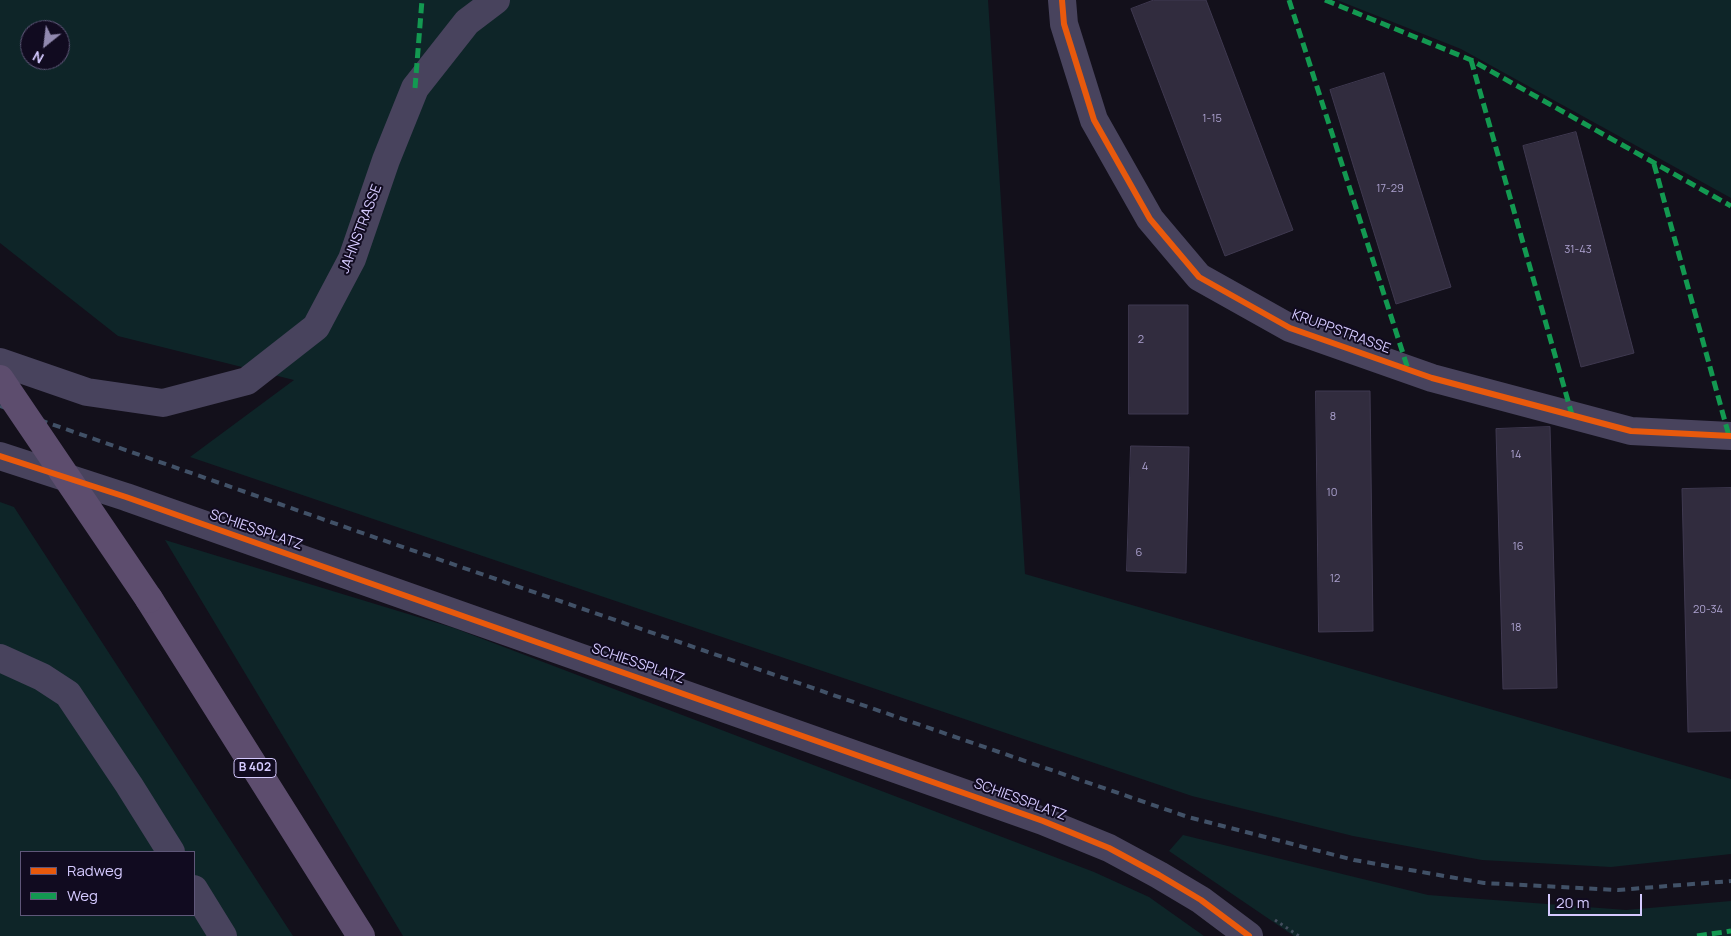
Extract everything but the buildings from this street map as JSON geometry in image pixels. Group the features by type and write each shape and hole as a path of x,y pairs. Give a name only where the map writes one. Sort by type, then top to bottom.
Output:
{"main road":[{"name":"B 402","path":"0,379 149,600 361,936"}],"street":[{"name":"JAHNSTRASSE","path":"0,362 87,392 163,403 247,381 316,326 352,259 386,160 415,88 466,22 496,0"},
{"name":"KRUPPSTRASSE","path":"1062,0 1064,24 1094,120 1150,219 1199,277 1290,328 1432,378 1631,431 1731,436"},
{"name":"SCHIESSPLATZ","path":"0,456 135,500 1043,821 1110,848 1159,875 1201,900 1249,936"},
{"path":"0,658 42,677 68,694 130,785 170,851"},
{"path":"195,891 223,936"}],"green space":[{"path":"0,0 988,0 1025,574 1731,779 1731,854 1611,867 1482,860 1353,836 1192,796 190,457 294,380 118,336 0,243"},
{"path":"1337,0 1731,0 1731,198 1461,49"},
{"path":"0,502 14,507 293,936 0,936"},
{"path":"165,540 454,628 1094,872 1149,897 1204,936 403,936"},
{"path":"1183,835 1428,895 1626,910 1731,901 1731,936 1294,936 1169,851"}],"railway":[{"path":"0,406 368,535 1188,817 1354,860 1484,883 1618,890 1731,881"}],"marked path":[{"path":"415,88 422,0"},
{"path":"1289,0 1408,369"},
{"path":"1325,0 1471,60 1731,206"},
{"path":"1471,60 1572,415"},
{"path":"1654,164 1729,436"},
{"path":"1697,936 1731,931"}],"cycle path":[{"path":"1062,0 1064,24 1094,120 1150,219 1199,277 1290,328 1432,378 1631,431 1731,436"},
{"path":"0,456 126,497 1043,821 1109,848 1159,875 1201,900 1249,936"}]}
